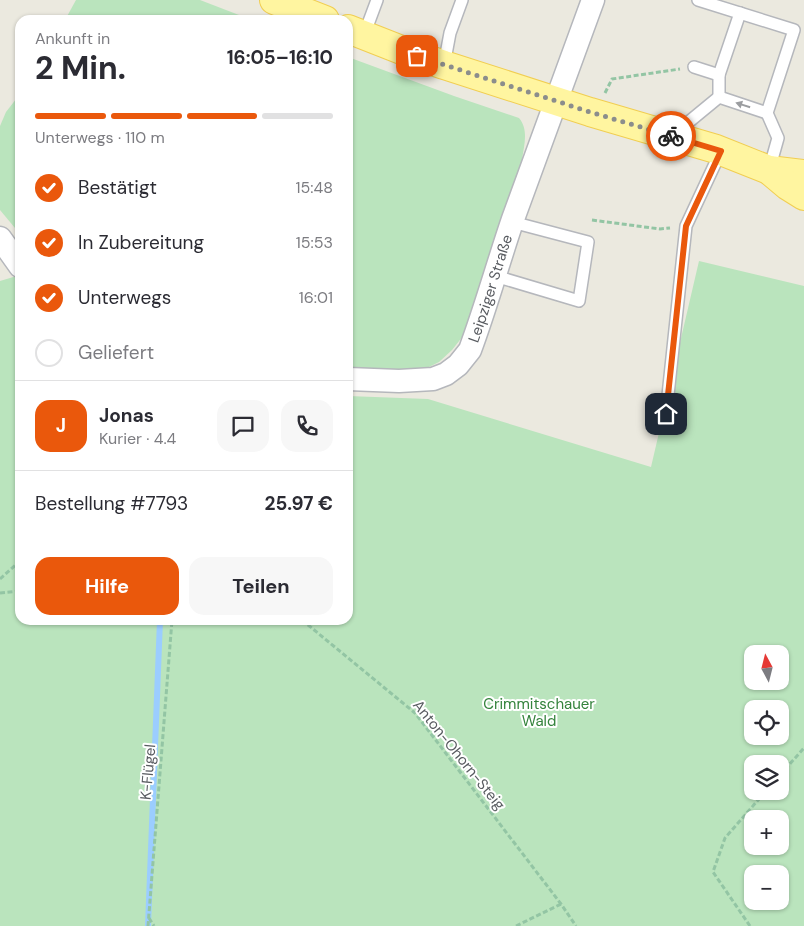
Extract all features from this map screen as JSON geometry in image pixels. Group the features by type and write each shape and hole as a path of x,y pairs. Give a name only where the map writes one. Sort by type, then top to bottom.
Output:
{"main road":[{"path":"274,0 312,15"},
{"path":"356,32 444,65 721,151 769,170 804,174"},
{"path":"769,170 788,186 804,196"}],"street":[{"name":"Leipziger Straße","path":"353,379 399,381 433,379 446,374 458,365 470,350 512,222 593,0"}],"lane":[{"path":"356,32 377,0"},
{"path":"444,65 450,33 462,0"},
{"path":"698,0 794,30 767,113 778,138 769,170"},
{"path":"719,97 719,75 740,13"},
{"path":"694,67 719,75"},
{"path":"719,97 767,113"},
{"path":"672,136 719,97"},
{"path":"666,414 686,226 721,151"},
{"path":"495,276 579,301 588,242 512,222"}],"path":[{"path":"594,113 612,79 694,67"},
{"path":"592,220 660,229"},
{"path":"0,579 15,566"},
{"path":"0,593 15,592"},
{"name":"K-Flügel","path":"148,926 172,625"},
{"name":"Anton-Ohorn-Steig","path":"308,625 415,712 576,926"},
{"path":"789,765 804,748"},
{"path":"750,926 713,872 725,838 758,800"},
{"path":"516,926 561,904"},
{"path":"148,916 154,926"}],"green space":[{"path":"76,0 200,0 239,15 68,15"},
{"path":"353,59 519,118 524,128 525,138 522,160 463,336 439,362 423,370 353,370"},
{"path":"15,100 15,228 0,210 0,126 6,112"},
{"name":"Crimmitschauer Wald","path":"699,261 804,286 804,926 0,926 0,281 15,276 15,625 353,625 353,396 428,399 651,467"}],"waterway":[{"path":"148,926 160,625"}],"way so far":[{"path":"417,56 671,136"}],"route":[{"path":"666,414 686,226 721,151 671,136"}]}
